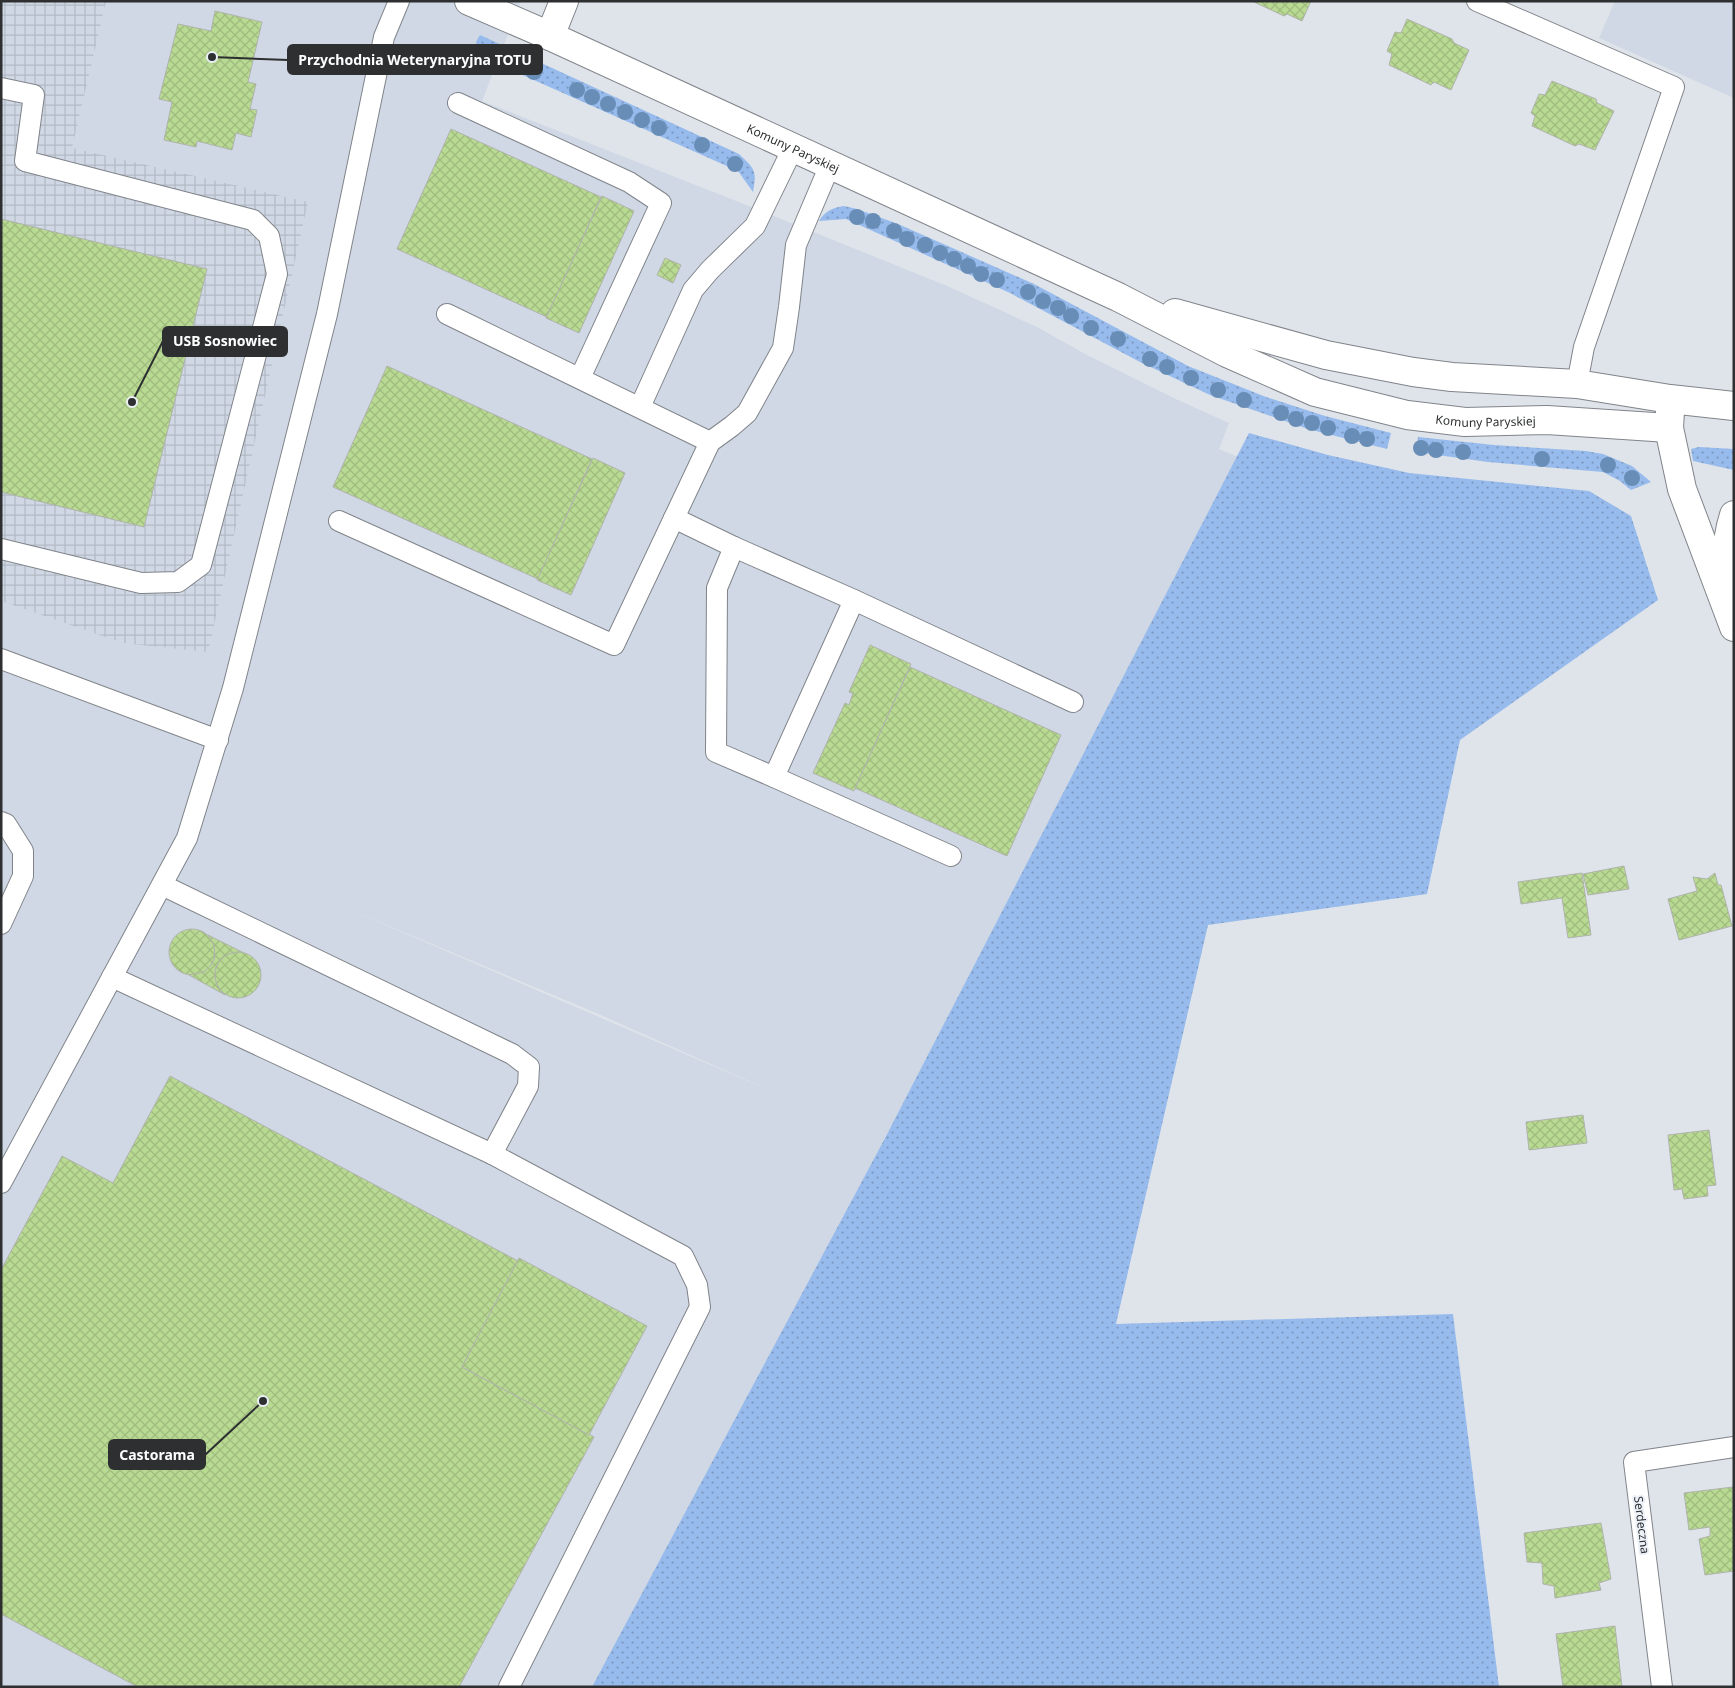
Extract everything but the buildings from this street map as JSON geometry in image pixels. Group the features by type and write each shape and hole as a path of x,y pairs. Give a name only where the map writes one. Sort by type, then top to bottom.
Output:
{"street":[{"name":"Komuny Paryskiej","path":"469,1 550,36 1118,297 1227,353 1315,392 1407,415 1465,422 1546,420 1669,428"},
{"path":"550,36 564,1"},
{"name":"Komuny Paryskiej","path":"1118,297 1326,355 1370,365 1452,377 1577,384 1670,399 1734,406"},
{"path":"1670,399 1669,428 1682,489 1734,625"},
{"path":"1734,516 1729,530 1726,555 1734,625"}],"lane":[{"path":"1,1183 187,838 233,688 327,314 384,37 399,1"},
{"path":"1477,1 1674,87 1584,347 1577,384"},
{"path":"1,88 34,95 25,161 254,220 269,236 278,274 201,565 178,582 141,583 1,549"},
{"path":"458,103 629,182 661,203 580,378"},
{"path":"640,407 693,290 710,270 756,226 793,148"},
{"path":"339,522 614,645 710,442 747,413 783,348 796,245 830,165"},
{"path":"447,314 710,442"},
{"path":"674,518 1073,702"},
{"path":"734,547 717,588 716,752 951,856"},
{"path":"774,777 854,600"},
{"path":"1,659 218,740"},
{"path":"1,822 6,824 23,852 23,876 1,924"},
{"path":"162,885 512,1054 528,1067 528,1086 492,1154"},
{"path":"112,977 492,1154 683,1256 697,1285 700,1307 508,1687"},
{"name":"Serdeczna","path":"1662,1687 1634,1462 1734,1447"}],"shaded area":[{"path":"1,1 521,1 482,101 947,286 1037,327 1087,355 1229,423 1219,449 1238,457 884,1140 597,1687 1,1687","holes":["339,905 596,1013 785,1097"]},
{"path":"1,1 106,1 72,148 308,202 208,652 123,643 1,601"},
{"path":"1615,1 1734,1 1734,98 1599,38"},
{"path":"480,35 739,154 754,170 753,192 738,171 480,56 476,42"},
{"path":"844,206 898,224 1034,284 1188,366 1266,397 1325,416 1391,433 1387,449 1308,429 1210,395 1140,362 1010,293 846,219 819,221 829,210"},
{"path":"1249,433 1328,455 1409,473 1589,491 1631,516 1658,600 1460,740 1427,894 1208,925 1116,1324 1453,1314 1499,1687 592,1687 884,1140"},
{"path":"1418,437 1603,454 1632,466 1651,482 1631,490 1620,481 1603,472 1488,462 1416,452"},
{"path":"1699,447 1734,449 1734,470 1693,461 1691,449"}],"place":[{"name":"Przychodnia Weterynaryjna TOTU","path":"212,57"},
{"name":"USB Sosnowiec","path":"132,402"},
{"name":"Castorama","path":"263,1401"}]}
